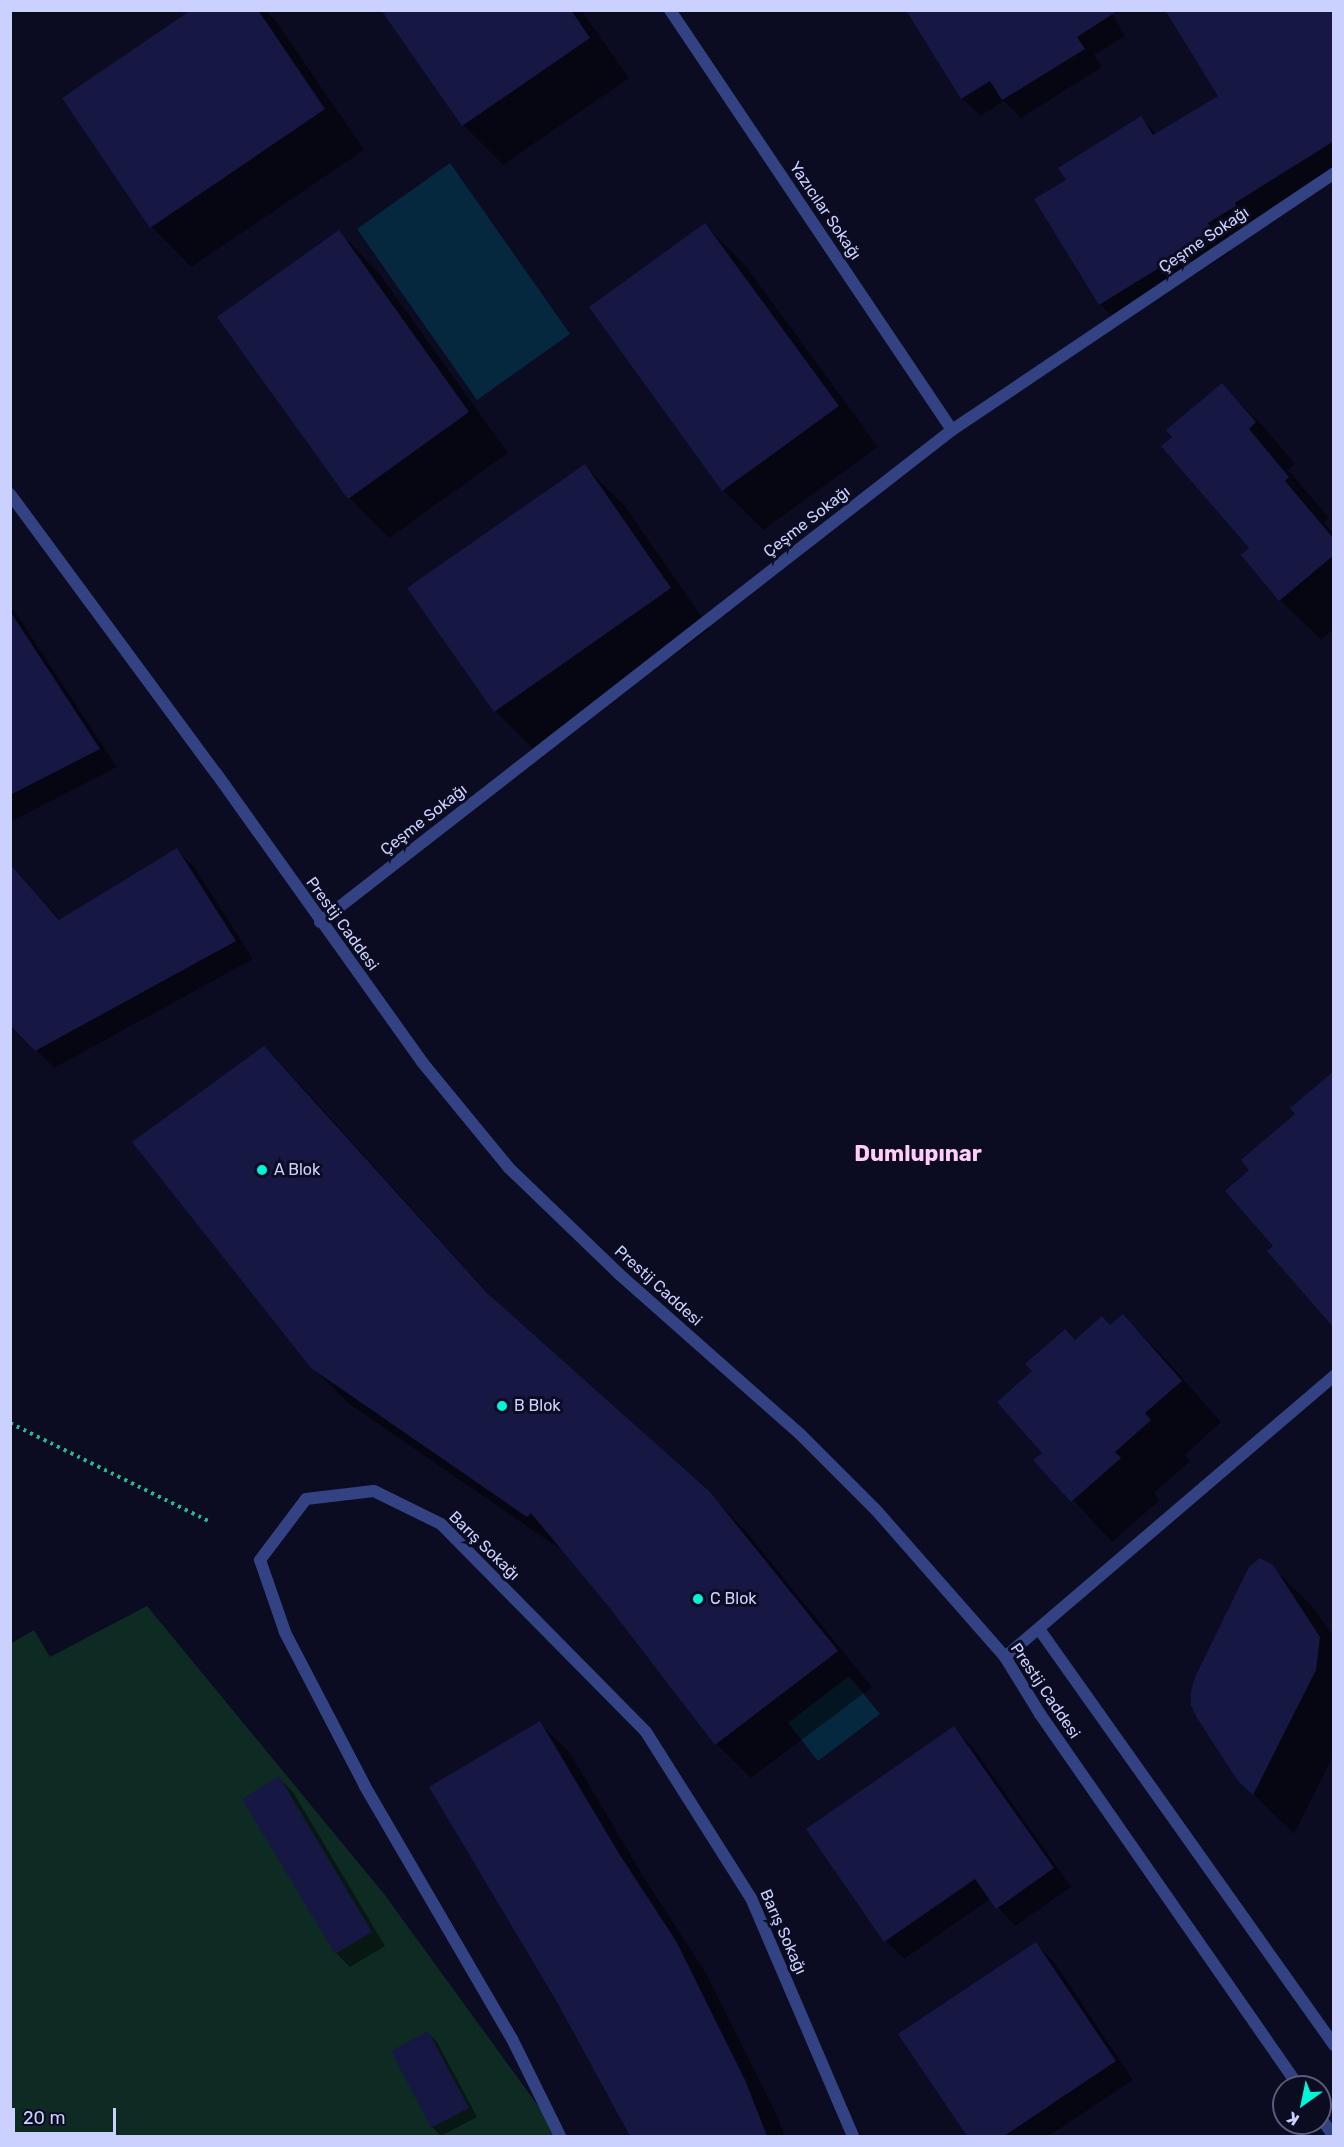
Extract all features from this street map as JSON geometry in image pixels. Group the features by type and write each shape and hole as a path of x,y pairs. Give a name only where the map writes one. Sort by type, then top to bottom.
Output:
{"street":[{"name":"Yazıcılar Sokağı","path":"670,10 952,430"},
{"name":"Çeşme Sokağı","path":"320,922 952,430 1334,172"},
{"name":"Prestij Caddesi","path":"10,494 216,773 422,1062 509,1168 619,1274 817,1451 876,1510 1005,1657 1047,1724 1291,2075"},
{"path":"1005,1657 1334,1377"},
{"name":"Barış Sokağı","path":"560,2136 512,2039 365,1786 285,1632 260,1560 306,1499 374,1491 441,1524 646,1732 751,1898 853,2136"},
{"name":"Prestij Caddesi","path":"1039,1629 1334,2045"}],"path":[{"path":"10,1423 210,1522"}],"green space":[{"path":"147,1606 384,1894 560,2136 11,2136 10,1644 34,1630 50,1657"}],"water":[{"path":"450,163 570,334 477,400 357,229"},
{"path":"849,1676 880,1714 818,1761 788,1723"}],"building":[{"path":"191,10 258,10 325,109 150,228 62,98"},
{"path":"381,10 571,10 590,38 462,126"},
{"path":"906,10 1119,10 1077,37 1085,49 1002,100 990,81 961,99"},
{"path":"1165,10 1334,10 1334,141 1235,203 1236,206 1208,223 1214,234 1099,305 1034,199 1066,180 1058,168 1141,116 1153,135 1218,96"},
{"path":"705,223 839,406 722,491 589,307"},
{"path":"339,230 469,412 348,499 217,317"},
{"path":"1222,383 1256,422 1249,429 1289,477 1285,481 1334,539 1334,555 1279,601 1241,555 1249,548 1161,446 1172,437 1166,430"},
{"path":"585,464 671,588 494,712 407,588"},
{"path":"10,611 100,749 10,795"},
{"path":"177,848 236,941 35,1051 10,1025 10,864 59,920"},
{"path":"264,1046 488,1294 710,1492 838,1651 715,1745 609,1607 531,1513 527,1517 311,1368 132,1142"},
{"path":"1334,1071 1334,1328 1267,1251 1273,1246 1225,1191 1249,1170 1241,1160 1295,1114 1290,1108"},
{"path":"1123,1314 1182,1381 1145,1413 1151,1420 1115,1452 1121,1458 1071,1502 1033,1460 1042,1453 997,1402 1032,1371 1025,1364 1065,1329 1075,1340 1102,1316 1110,1325"},
{"path":"1260,1558 1273,1565 1320,1637 1316,1670 1253,1795 1238,1781 1197,1718 1191,1705 1191,1691 1195,1677 1249,1567"},
{"path":"540,1721 618,1852 676,1941 745,2080 767,2136 630,2136 557,2002 429,1787"},
{"path":"954,1726 1054,1868 996,1909 975,1879 884,1942 806,1829"},
{"path":"279,1776 372,1932 335,1954 242,1799"},
{"path":"1036,1942 1116,2061 1004,2136 967,2136 898,2034"},
{"path":"428,2031 469,2108 431,2128 391,2051"}],"place":[{"name":"A Blok","path":"262,1170"},
{"name":"B Blok","path":"502,1406"},
{"name":"C Blok","path":"698,1599"}],"district":[{"name":"Dumlupınar","path":"918,1154"}]}
